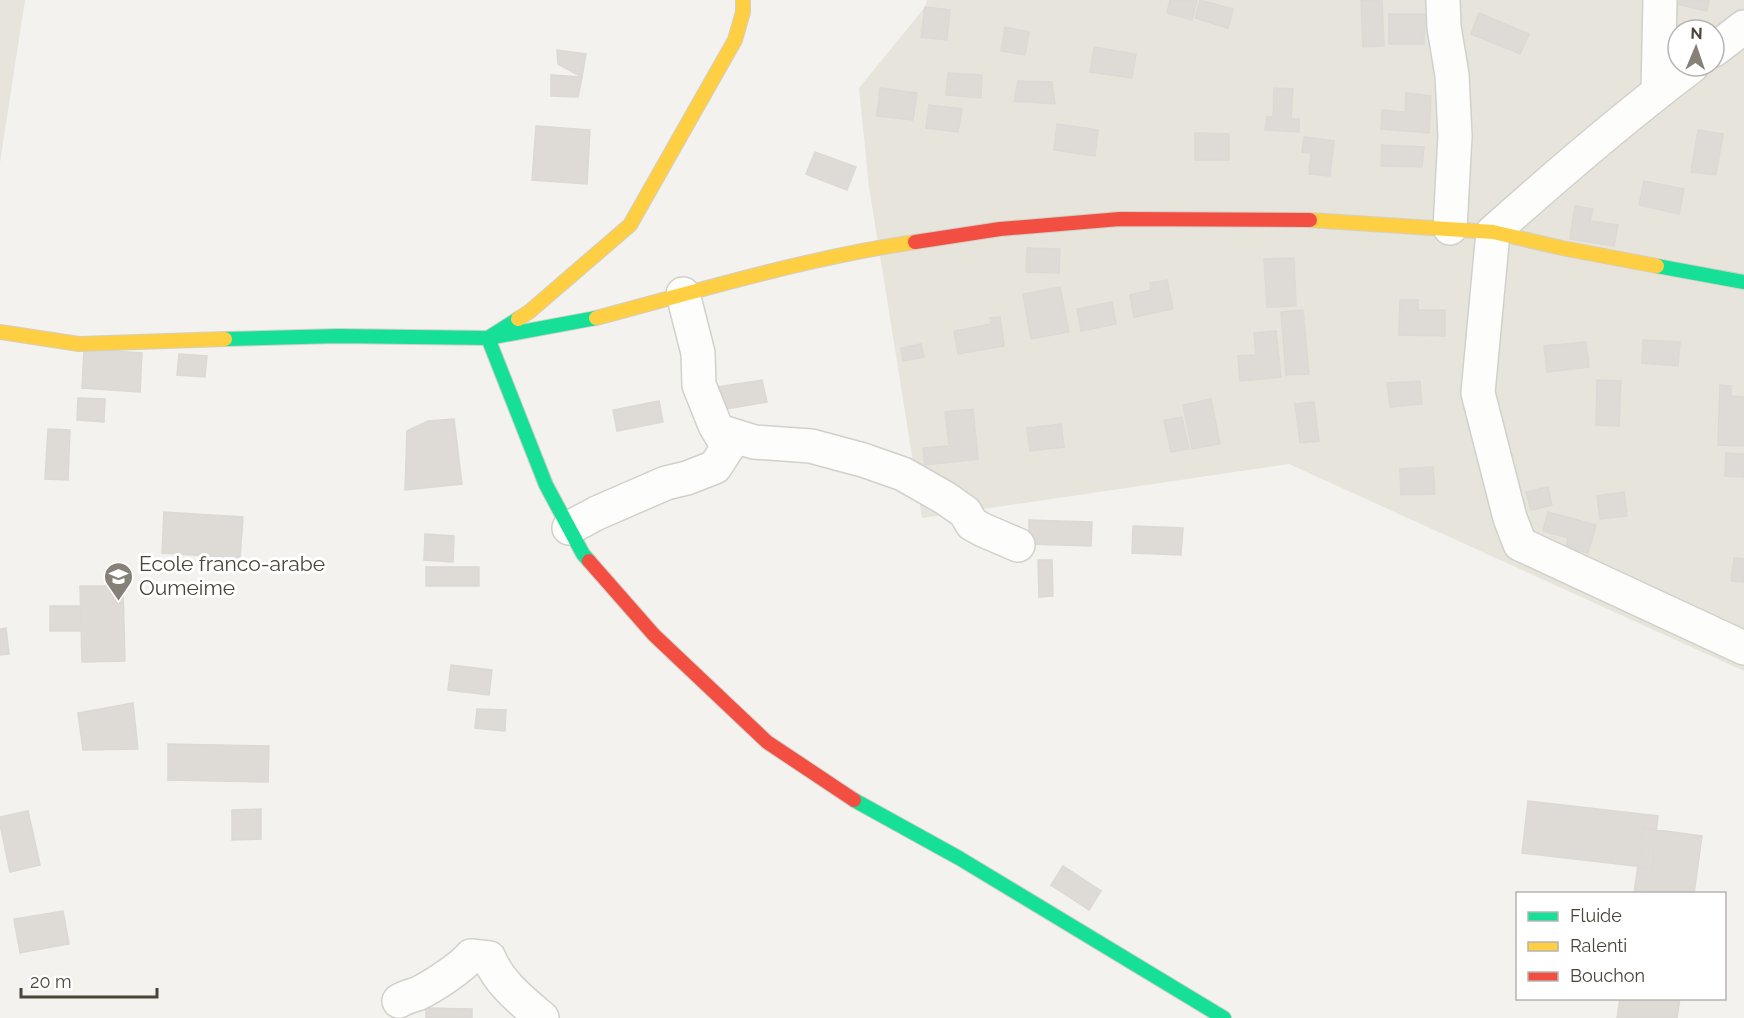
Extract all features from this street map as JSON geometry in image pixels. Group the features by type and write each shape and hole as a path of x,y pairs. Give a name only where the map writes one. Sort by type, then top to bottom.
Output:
{"street":[{"path":"488,338 529,312 630,225 735,40 743,12 743,0"},
{"path":"1443,0 1444,27 1452,75 1455,136 1450,228"},
{"path":"1658,92 1659,0"},
{"path":"1726,41 1744,27"},
{"path":"1676,78 1574,159 1493,232 1478,393 1510,518 1520,544 1744,648"},
{"path":"0,332 79,344 338,336 488,338 592,319 812,260 865,249 1006,229 1120,219 1316,220 1493,232 1562,248 1744,282"},
{"path":"569,528 659,486 715,467 728,447 699,385 698,352 683,294"},
{"path":"488,338 546,485 583,554 654,635 767,742 866,808 959,858 1224,1018"},
{"path":"719,431 754,442 811,446 903,474 965,512 972,524 1018,545"},
{"path":"399,1001 417,993 465,964 471,956 489,958 492,966 520,1001 542,1018"}],"shaded area":[{"path":"0,0 25,0 0,163"},
{"path":"927,0 1744,0 1744,671 1289,464 922,518 869,187 859,88 925,7"}],"building":[{"path":"1170,0 1197,0 1192,20 1167,13"},
{"path":"1200,0 1233,9 1228,28 1195,18"},
{"path":"1361,0 1382,0 1384,46 1363,47"},
{"path":"1677,0 1709,0 1707,11 1676,4"},
{"path":"925,7 950,10 947,40 921,37"},
{"path":"1479,13 1529,34 1520,54 1471,34"},
{"path":"1389,14 1425,14 1424,44 1389,44"},
{"path":"1005,27 1029,32 1025,55 1001,51"},
{"path":"1094,47 1136,54 1132,78 1090,72"},
{"path":"557,50 586,54 582,77 558,64"},
{"path":"948,73 982,75 981,98 946,95"},
{"path":"551,75 582,77 578,97 551,96"},
{"path":"1018,81 1052,82 1055,104 1014,101"},
{"path":"880,88 917,93 913,120 877,116"},
{"path":"1274,88 1293,89 1291,119 1299,119 1299,132 1265,130 1267,117 1273,117"},
{"path":"1406,93 1431,96 1429,133 1381,129 1382,110 1405,112"},
{"path":"929,105 962,109 958,132 926,128"},
{"path":"1057,124 1098,130 1095,156 1054,150"},
{"path":"536,126 590,130 587,184 532,180"},
{"path":"1698,130 1723,134 1716,175 1691,172"},
{"path":"1195,133 1229,134 1229,160 1195,160"},
{"path":"1304,137 1334,141 1330,176 1309,174 1311,153 1302,152"},
{"path":"1382,145 1424,147 1422,167 1381,166"},
{"path":"815,152 856,167 847,190 806,174"},
{"path":"1644,181 1684,189 1679,214 1639,205"},
{"path":"1575,206 1593,209 1590,221 1618,225 1614,246 1570,239"},
{"path":"1027,248 1060,249 1059,273 1026,272"},
{"path":"1294,258 1296,306 1267,307 1264,259"},
{"path":"1167,280 1173,309 1134,317 1130,295 1151,290 1150,283"},
{"path":"1060,287 1069,332 1031,339 1023,294"},
{"path":"1400,300 1418,300 1418,310 1445,310 1445,336 1399,335"},
{"path":"1112,302 1116,324 1081,331 1077,309"},
{"path":"1303,310 1309,374 1286,375 1281,312"},
{"path":"1000,317 1004,346 958,354 954,331 991,324 990,318"},
{"path":"1276,331 1281,377 1240,381 1238,356 1256,355 1254,333"},
{"path":"1643,340 1680,342 1678,366 1642,363"},
{"path":"1586,342 1589,367 1547,372 1544,346"},
{"path":"921,344 924,357 903,361 901,348"},
{"path":"84,349 142,353 140,392 82,388"},
{"path":"179,354 207,356 205,377 177,375"},
{"path":"762,380 767,402 721,410 716,387"},
{"path":"1597,380 1621,381 1619,426 1596,425"},
{"path":"1420,381 1422,404 1390,407 1387,383"},
{"path":"1720,385 1731,386 1731,396 1744,397 1744,446 1718,445"},
{"path":"78,398 105,399 104,422 77,420"},
{"path":"1211,399 1220,444 1192,449 1183,405"},
{"path":"659,401 663,422 617,431 613,410"},
{"path":"1314,402 1319,441 1300,443 1295,404"},
{"path":"973,409 978,459 925,465 923,448 949,446 945,412"},
{"path":"1182,417 1189,449 1171,452 1164,420"},
{"path":"454,419 462,484 405,490 407,431 428,421"},
{"path":"1061,424 1064,447 1030,451 1027,428"},
{"path":"48,429 70,430 68,480 45,479"},
{"path":"1726,453 1744,454 1744,477 1725,476"},
{"path":"1433,467 1435,494 1401,495 1400,469"},
{"path":"1548,487 1552,505 1531,510 1526,492"},
{"path":"1624,492 1627,516 1600,519 1597,496"},
{"path":"164,512 243,517 240,558 162,553"},
{"path":"1548,512 1596,525 1588,553 1566,547 1568,538 1543,531"},
{"path":"1029,520 1092,522 1091,546 1029,544"},
{"path":"1133,526 1183,528 1181,555 1132,553"},
{"path":"425,534 454,536 453,562 424,560"},
{"path":"1734,558 1744,559 1744,582 1731,581"},
{"path":"1038,560 1052,560 1053,596 1039,597"},
{"path":"426,567 479,567 479,586 426,586"},
{"path":"80,586 123,586 125,661 82,662"},
{"path":"50,606 81,606 81,631 50,631"},
{"path":"6,628 9,654 0,655 0,629"},
{"path":"451,665 492,670 489,695 448,690"},
{"path":"133,703 138,749 83,750 78,713"},
{"path":"477,709 506,710 505,731 475,728"},
{"path":"168,744 269,746 268,782 168,780"},
{"path":"1528,801 1658,816 1652,868 1522,853"},
{"path":"261,809 261,839 232,840 232,810"},
{"path":"28,811 40,865 10,872 0,817"},
{"path":"1643,828 1702,836 1694,892 1634,892"},
{"path":"1063,866 1101,891 1089,910 1051,885"},
{"path":"63,911 69,944 20,953 14,919"},
{"path":"1620,1000 1680,1000 1677,1018 1617,1018"},
{"path":"426,1008 472,1009 472,1018 426,1018"}],"traffic: fast":[{"path":"1657,266 1744,282"},
{"path":"225,339 338,336 488,338 596,318"},
{"path":"518,319 488,338 546,485 589,561"},
{"path":"854,800 959,858 1224,1018"}],"traffic: slow":[{"path":"518,319 630,225 735,40 743,12 743,0"},
{"path":"1310,220 1493,232 1657,266"},
{"path":"596,318 794,266 915,242"},
{"path":"0,332 79,344 225,339"}],"traffic: jam":[{"path":"915,242 1000,229 1120,219 1310,220"},
{"path":"589,561 654,635 767,742 854,800"}],"place":[{"name":"Ecole franco-arabe Oumeime","path":"118,602"}]}
